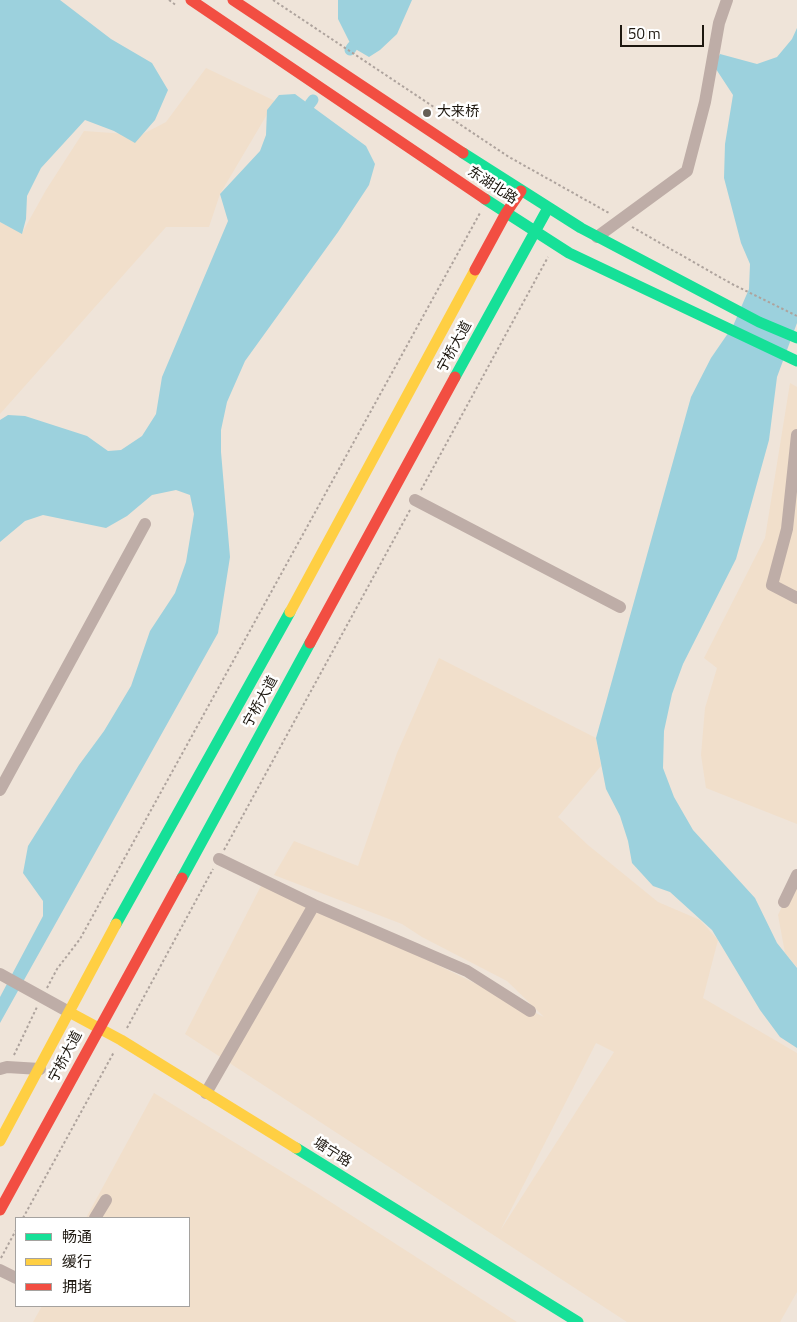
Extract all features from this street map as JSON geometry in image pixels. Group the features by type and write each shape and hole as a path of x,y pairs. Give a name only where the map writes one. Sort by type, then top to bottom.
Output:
{"main road":[{"name":"东湖北路","path":"191,0 486,200 570,253 797,361"},
{"name":"东湖北路","path":"232,0 548,208 722,302 797,338"},
{"name":"宁桥大道","path":"0,1141 506,213 521,191"},
{"name":"宁桥大道","path":"0,1210 548,208"},
{"name":"塘宁路","path":"69,1012 120,1040 578,1322"}],"street":[{"path":"597,236 687,171 705,102 719,23 727,0"},
{"path":"797,435 787,528 772,585 797,598"},
{"path":"415,500 620,607"},
{"path":"0,790 145,524"},
{"path":"219,859 314,905 467,971 530,1011"},
{"path":"784,902 797,875"},
{"path":"206,1093 314,905"},
{"path":"0,974 69,1012"},
{"path":"4,1068 40,1068"},
{"path":"96,1217 106,1200"},
{"path":"0,1270 15,1278"}],"path":[{"path":"274,0 509,157"},
{"path":"4,1068 57,969 80,939 442,284 486,200"},
{"path":"24,1217 555,244"},
{"path":"732,284 797,316"},
{"path":"0,1260 15,1232"}],"shaded area":[{"path":"206,68 275,101 220,194 209,227 166,227 0,414 0,222 22,233 46,190 84,131 141,135 166,122"},
{"path":"790,383 797,387 797,824 706,788 701,755 705,708 717,668 704,658 765,538"},
{"path":"439,658 596,738 601,766 558,817 588,845 658,902 700,920 718,940 703,998 797,1053 797,1292 780,1322 627,1322 185,1034 264,880 544,1017 507,981 422,937 402,924 274,875 294,841 358,866 397,753","holes":["596,1043 614,1052 500,1231"]},
{"path":"797,875 797,967 785,953 778,915"},
{"path":"154,1093 312,1190 517,1322 33,1322 41,1307 190,1307 190,1217 87,1217"}],"water":[{"path":"0,0 60,0 111,39 152,63 168,90 155,120 135,143 114,131 85,120 41,168 27,196 26,219 22,234 0,222"},
{"path":"338,0 412,0 397,34 380,50 369,57 352,47 338,19"},
{"path":"797,28 797,323 777,377 769,440 736,559 683,664 672,694 664,731 663,768 674,797 693,830 755,898 777,943 797,968 797,1048 780,1037 760,1010 712,930 670,892 653,886 632,863 628,841 620,816 606,789 596,738 691,397 711,358 733,326 749,289 750,264 741,243 724,178 725,144 733,95 714,66 720,54 757,64 777,57 792,39"},
{"path":"295,94 366,146 375,164 369,185 338,232 245,361 227,402 221,430 221,452 230,557 218,633 0,1023 0,997 43,916 43,901 23,873 28,846 79,765 104,731 131,686 150,631 175,593 186,562 194,514 190,495 176,490 152,495 127,516 106,528 43,515 25,521 0,542 0,420 8,415 25,416 87,436 108,451 121,450 142,436 156,414 162,377 228,221 220,194 260,151 266,135 267,110 279,95"}],"waterway":[{"path":"310,104 313,100"}],"traffic: fast":[{"path":"463,153 581,228 759,322 797,338"},
{"path":"485,199 569,253 797,361"},
{"path":"455,377 548,208"},
{"path":"116,924 290,612"},
{"path":"182,878 310,643"},
{"path":"296,1148 578,1322"}],"traffic: slow":[{"path":"290,612 475,270"},
{"path":"0,1141 116,924"},
{"path":"69,1012 121,1040 296,1148"}],"traffic: jam":[{"path":"191,0 485,199"},
{"path":"233,0 463,153"},
{"path":"475,270 506,213 521,191"},
{"path":"310,643 455,377"},
{"path":"0,1210 182,878"}],"place":[{"name":"大来桥","path":"427,113"}]}
